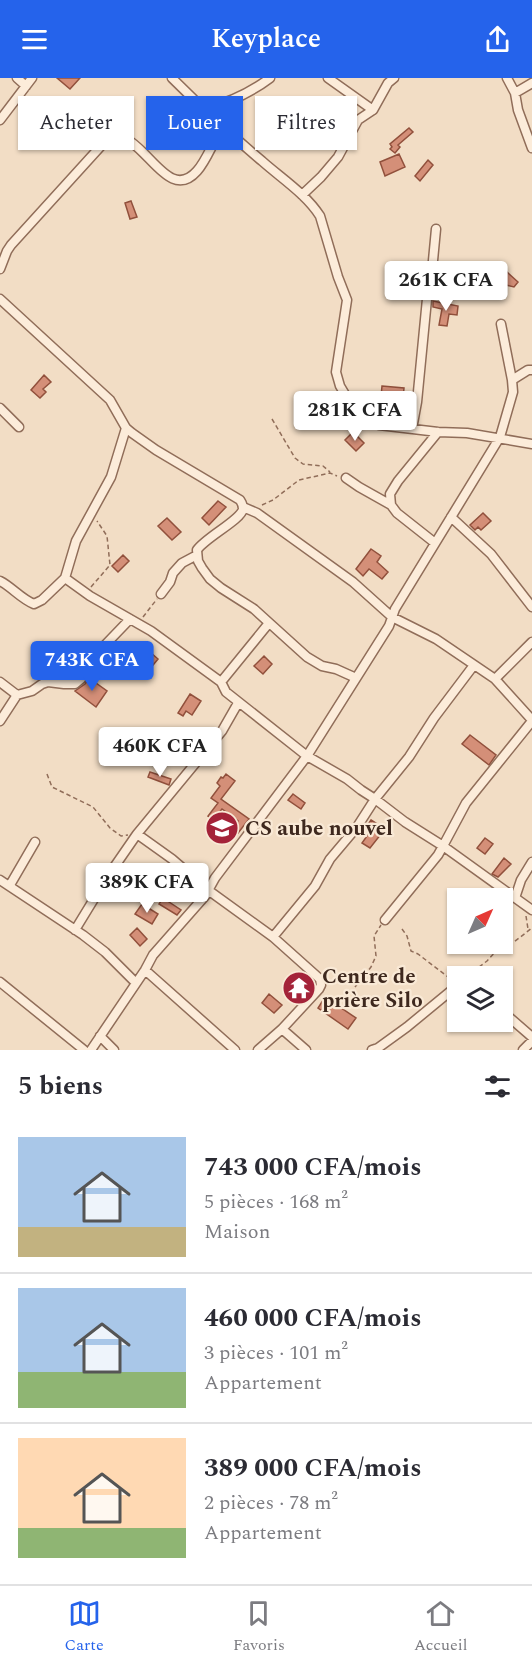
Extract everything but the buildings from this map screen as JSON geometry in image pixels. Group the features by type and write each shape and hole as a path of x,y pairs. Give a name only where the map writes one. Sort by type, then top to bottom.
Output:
{"street":[{"path":"0,120 29,82 17,78"},
{"path":"172,78 191,96"},
{"path":"242,96 270,78"},
{"path":"328,78 373,110"},
{"path":"302,195 338,158 358,120 373,110 388,83 394,78"},
{"path":"507,78 532,148"},
{"path":"514,93 532,83"},
{"path":"0,269 11,245 110,136 123,137 175,181 183,181 192,176 208,150"},
{"path":"243,144 302,195 320,216 347,300 336,372 340,386 356,409 379,426 467,433 532,444"},
{"path":"412,429 436,229"},
{"path":"0,298 110,400 126,428 156,450 240,500 243,507 242,512 197,550 202,568 210,579 254,609 307,657 322,666 336,669 356,678"},
{"path":"91,1050 156,951 192,911 307,756 389,626 395,609 500,437 513,392 501,324"},
{"path":"512,380 532,370"},
{"path":"0,408 19,427"},
{"path":"0,580 25,600 34,604 42,600 65,578 76,541 111,477 126,428"},
{"path":"391,505 390,494 393,489 438,432"},
{"path":"346,478 391,505 397,513 435,543"},
{"path":"243,507 257,513 353,582 392,617 435,639 495,679 532,721 466,803 438,855 385,920"},
{"path":"451,517 490,554 532,607"},
{"path":"161,594 170,582 173,573 182,563 197,555"},
{"path":"65,578 90,596 133,621 221,682 226,692 238,703 307,756 347,779 529,908"},
{"path":"0,721 17,695 32,691 48,682 75,684 105,645 133,621"},
{"path":"221,682 269,623"},
{"path":"495,679 532,642"},
{"path":"273,937 315,886 323,869 337,849 363,819 375,799 409,757 434,718 474,665"},
{"path":"0,682 17,695"},
{"path":"75,930 137,834 222,731 238,703"},
{"path":"137,834 273,937 321,982 319,989 282,1029 258,1050"},
{"path":"10,885 35,842"},
{"path":"514,898 532,862"},
{"path":"0,880 105,952 136,983"},
{"path":"145,970 235,1050"},
{"path":"0,982 84,1050"},
{"path":"372,1050 407,1027 447,994"},
{"path":"513,1021 532,1039 523,1050"},
{"path":"282,1029 306,1050"},
{"path":"100,1036 114,1050"}],"path":[{"path":"272,419 295,458 303,464 324,466 330,472 346,478"},
{"path":"257,513 262,504 273,500 299,480 330,472"},
{"path":"90,514 107,536 110,559 108,568 91,588 90,596"},
{"path":"133,621 146,614 161,594"},
{"path":"46,774 52,787 93,807 110,828 121,836 137,834"},
{"path":"528,930 529,908"},
{"path":"355,987 371,967 376,956 374,936 385,920"},
{"path":"482,966 496,951 510,945 532,928"},
{"path":"402,929 407,936 411,951 447,976"}],"place":[{"name":"CS aube nouvel","path":"222,828"},
{"name":"Centre de prière Silo","path":"299,988"}]}
